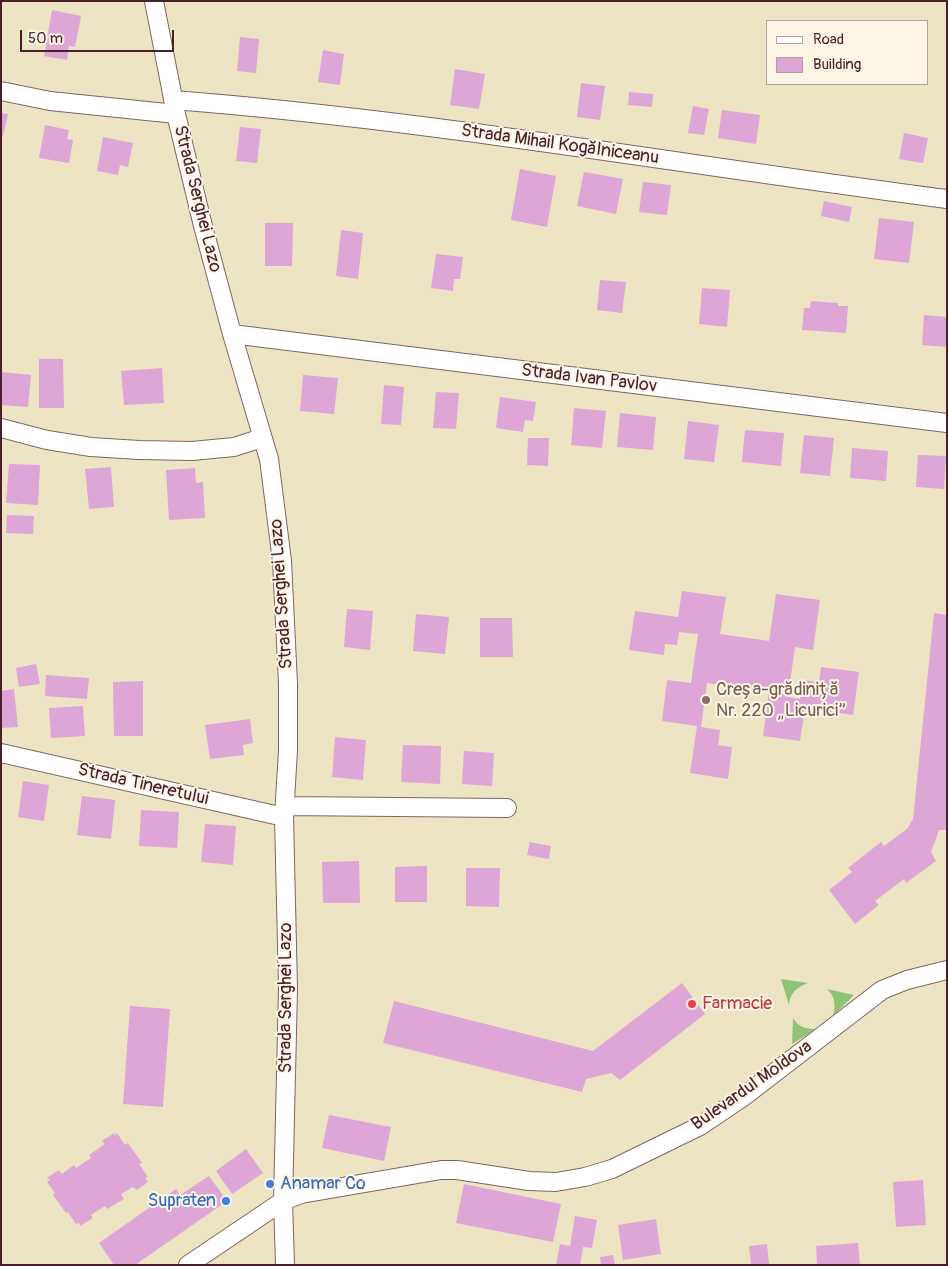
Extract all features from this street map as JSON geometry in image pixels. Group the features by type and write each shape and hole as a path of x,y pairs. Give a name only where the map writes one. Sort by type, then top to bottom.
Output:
{"street":[{"name":"Strada Serghei Lazo","path":"154,1 174,107 232,334 269,460 283,570 288,684 285,811 288,989 282,1201 285,1265"},
{"name":"Strada Mihail Kogălniceanu","path":"1,91 50,101 174,107 271,108 537,141 788,179 947,200"},
{"name":"Strada Ivan Pavlov","path":"232,334 947,423"},
{"path":"1,428 47,440 91,447 139,450 192,451 234,447 262,438"},
{"name":"Strada Tineretului","path":"1,753 285,811 507,808"},
{"name":"Bulevardul Moldova","path":"282,1201 302,1194 441,1170 457,1170 528,1181 556,1182 585,1178 612,1169 700,1126 743,1097 882,990 907,980 947,970"},
{"path":"188,1265 282,1201"}],"green space":[{"path":"781,979 808,983 795,991 789,1005"},
{"path":"827,989 854,995 833,1016 834,1001"},
{"path":"793,1018 797,1024 803,1027 816,1029 792,1044"}],"building":[{"path":"52,10 81,16 75,47 69,46 67,60 44,56"},
{"path":"240,37 259,39 256,73 237,71"},
{"path":"323,50 344,54 340,85 318,82"},
{"path":"455,69 485,74 479,109 450,105"},
{"path":"581,83 605,86 600,120 577,117"},
{"path":"629,92 653,94 652,107 628,105"},
{"path":"693,106 709,109 704,135 688,133"},
{"path":"722,110 760,115 756,144 718,138"},
{"path":"1,113 8,114 3,136 1,136"},
{"path":"45,125 69,130 67,139 73,140 69,163 39,158"},
{"path":"240,127 261,129 257,163 236,161"},
{"path":"904,133 928,138 923,163 899,159"},
{"path":"103,137 133,143 128,167 120,165 118,175 97,171"},
{"path":"520,169 556,176 547,227 511,220"},
{"path":"584,172 623,179 616,214 577,206"},
{"path":"643,182 671,185 667,215 639,212"},
{"path":"824,201 852,207 849,222 821,216"},
{"path":"879,218 914,222 909,263 874,259"},
{"path":"265,223 293,223 292,266 265,266"},
{"path":"341,230 363,233 358,279 336,276"},
{"path":"436,254 463,257 460,279 454,279 453,291 431,288"},
{"path":"600,280 626,282 622,313 597,310"},
{"path":"702,288 730,290 727,327 699,324"},
{"path":"811,301 838,303 838,306 848,306 846,333 802,330 804,308 810,308"},
{"path":"924,315 947,317 947,347 922,345"},
{"path":"39,359 63,359 64,408 39,408"},
{"path":"162,368 164,403 124,405 121,371"},
{"path":"1,372 31,375 28,407 1,405"},
{"path":"303,375 338,378 334,414 300,411"},
{"path":"384,385 404,387 401,425 381,424"},
{"path":"436,392 459,393 456,429 433,428"},
{"path":"500,397 536,402 533,421 525,420 523,432 496,428"},
{"path":"574,408 606,411 602,448 571,445"},
{"path":"620,413 656,417 653,450 617,447"},
{"path":"688,421 719,425 714,462 684,459"},
{"path":"745,430 784,433 781,466 742,462"},
{"path":"804,435 834,438 830,476 800,473"},
{"path":"528,438 549,438 548,466 527,465"},
{"path":"852,448 888,451 886,481 850,478"},
{"path":"918,455 946,456 944,489 916,487"},
{"path":"9,464 40,465 38,505 6,503"},
{"path":"111,467 114,507 89,509 85,469"},
{"path":"195,468 196,483 203,482 205,518 169,520 166,470"},
{"path":"7,515 34,516 33,534 6,533"},
{"path":"682,591 726,597 720,634 769,641 776,594 820,600 813,650 795,647 788,697 800,699 803,680 819,682 821,667 859,672 853,715 805,708 800,741 763,736 769,692 707,683 701,727 720,730 718,745 732,747 728,779 690,773 697,726 662,721 667,680 691,683 698,634 679,632 677,645 665,644 664,655 629,650 635,611 678,617"},
{"path":"347,609 373,611 370,650 344,647"},
{"path":"934,613 947,615 946,830 939,830 931,852 936,861 906,883 904,879 875,901 879,905 855,924 829,890 852,872 848,868 881,842 884,846 907,829 913,819"},
{"path":"416,614 449,617 445,654 413,651"},
{"path":"480,618 512,618 513,657 480,657"},
{"path":"36,664 40,684 19,687 16,668"},
{"path":"46,675 89,678 87,699 45,696"},
{"path":"143,681 143,736 114,736 113,682"},
{"path":"14,689 18,727 1,728 1,691"},
{"path":"83,706 85,736 51,738 49,708"},
{"path":"250,719 253,743 243,745 244,755 210,759 205,725"},
{"path":"335,737 366,740 363,780 332,777"},
{"path":"403,745 441,746 440,784 401,782"},
{"path":"464,751 494,753 492,786 462,784"},
{"path":"23,781 49,785 44,821 18,817"},
{"path":"82,796 115,800 111,839 77,835"},
{"path":"141,810 179,812 177,848 139,846"},
{"path":"205,824 236,826 233,865 201,862"},
{"path":"530,842 551,846 549,859 527,855"},
{"path":"359,861 360,903 323,903 322,862"},
{"path":"427,866 427,902 395,902 395,867"},
{"path":"466,868 500,868 499,907 466,906"},
{"path":"682,983 705,1014 620,1080 611,1073 586,1079 582,1092 383,1043 394,1001 593,1051"},
{"path":"130,1006 170,1009 163,1107 123,1104"},
{"path":"329,1115 391,1127 384,1161 322,1148"},
{"path":"114,1133 115,1136 117,1133 125,1145 128,1143 142,1163 139,1164 148,1177 145,1178 148,1182 137,1190 133,1187 121,1194 124,1199 107,1209 105,1206 91,1215 93,1218 80,1226 79,1223 76,1224 68,1212 66,1213 53,1195 55,1193 47,1182 50,1180 47,1178 59,1170 62,1174 74,1165 76,1168 91,1158 89,1155 105,1144 102,1141"},
{"path":"246,1149 263,1173 232,1194 216,1171"},
{"path":"209,1176 227,1201 135,1265 114,1265 99,1243 176,1189 180,1195"},
{"path":"923,1180 926,1225 896,1227 893,1182"},
{"path":"464,1184 561,1204 553,1242 456,1223"},
{"path":"575,1216 597,1220 592,1248 583,1247 580,1265 556,1265 560,1244 570,1246"},
{"path":"656,1219 661,1254 623,1260 618,1225"},
{"path":"858,1243 860,1265 817,1265 816,1246"},
{"path":"767,1244 769,1265 751,1265 749,1246"},
{"path":"613,1255 615,1265 601,1265 600,1257"}],"place":[{"name":"Creșa-grădiniță Nr. 220 „Licurici”","path":"706,700"},
{"name":"Farmacie","path":"692,1004"},
{"name":"Anamar Co","path":"270,1184"},
{"name":"Supraten","path":"226,1201"}]}
